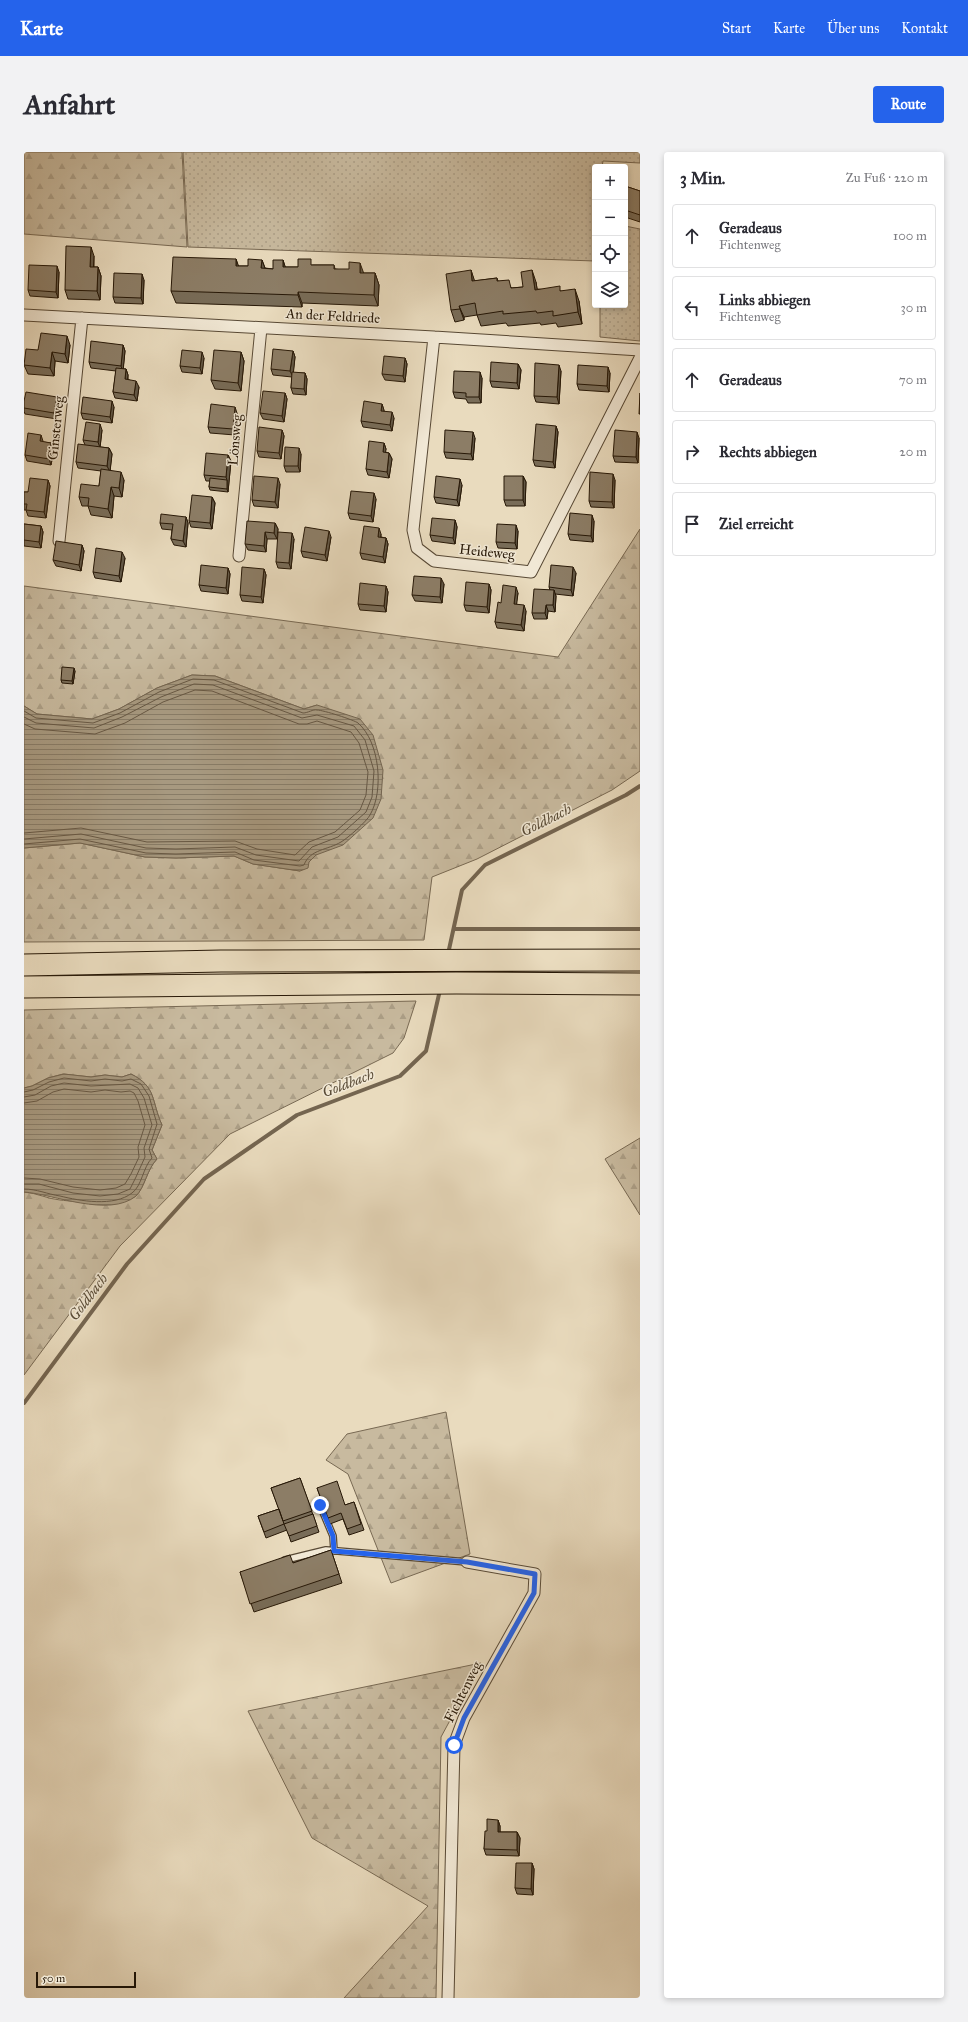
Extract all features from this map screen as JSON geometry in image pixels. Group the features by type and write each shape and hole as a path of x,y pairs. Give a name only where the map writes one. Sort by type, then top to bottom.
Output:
{"highway":[{"path":"24,965 426,960 640,960"},
{"path":"24,987 421,983 640,984"}],"street":[{"name":"An der Feldriede","path":"24,315 434,337 640,350"},
{"name":"Ginsterweg","path":"59,541 82,318"},
{"name":"Lönsweg","path":"239,556 261,328"},
{"name":"Heideweg","path":"434,337 413,530 417,548 434,562 531,572 640,358"},
{"name":"Fichtenweg","path":"448,1998 454,1745 464,1718 534,1593 535,1574 467,1562"}],"lane":[{"path":"320,1505 333,1536 334,1551"},
{"path":"284,1560 326,1550 467,1562"}],"green space":[{"path":"24,152 182,152 187,247 24,234"},
{"path":"183,152 640,152 640,163 603,161 602,164 592,164 592,261 188,247"},
{"path":"628,227 640,229 640,341 600,337 600,308 628,308"},
{"path":"640,529 640,771 612,790 477,859 432,877 424,940 24,942 24,848 80,843 145,857 176,858 234,856 253,864 300,871 316,855 317,705 304,709 215,676 192,675 157,688 119,709 92,719 37,714 24,706 24,586 558,657"},
{"path":"416,1001 404,1038 393,1053 230,1134 120,1246 24,1375 24,1192 56,1199 100,1203 121,1202 136,1196 142,1188 157,1159 152,1150 162,1125 149,1090 145,1084 131,1074 122,1077 105,1075 91,1077 63,1074 48,1078 32,1086 24,1088 24,1010"},
{"path":"640,1138 640,1215 605,1159"},
{"path":"446,1412 470,1554 391,1583 348,1474 326,1460 347,1434"},
{"path":"481,1663 441,1737 436,1998 344,1998 428,1906 312,1838 248,1711"}],"water":[{"path":"192,675 215,676 304,709 317,705 360,719 373,735 383,770 381,799 373,818 343,845 316,855 309,862 308,868 300,871 253,864 234,856 176,858 145,857 80,843 24,848 24,706 37,714 92,719 119,709 157,688"},
{"path":"64,1074 91,1077 105,1075 122,1077 131,1074 145,1084 152,1095 162,1125 152,1150 157,1159 142,1188 136,1196 125,1202 111,1205 96,1205 24,1192 24,1088 32,1086 48,1078"}],"building":[{"path":"628,187 640,191 640,215 628,211"},
{"path":"66,246 91,247 90,267 98,267 97,291 65,290"},
{"path":"173,257 236,259 236,266 248,266 248,259 262,260 261,268 273,269 273,260 283,260 283,267 298,267 298,259 311,259 311,265 334,265 334,269 349,269 349,262 360,263 360,273 375,273 374,295 298,292 298,295 171,291"},
{"path":"29,265 57,266 56,292 28,290"},
{"path":"471,270 472,281 497,278 497,281 509,280 511,288 523,287 521,272 532,270 535,290 560,286 560,291 575,289 578,312 553,316 553,311 503,314 503,311 477,315 475,303 459,306 460,309 451,310 446,274"},
{"path":"114,273 142,274 141,298 113,297"},
{"path":"41,333 67,336 65,354 52,352 50,368 24,365 26,349 38,350"},
{"path":"91,341 123,345 121,366 89,362"},
{"path":"273,349 293,351 290,371 271,369"},
{"path":"182,350 202,352 200,368 180,366"},
{"path":"214,350 241,352 238,383 211,380"},
{"path":"384,356 405,358 403,376 382,374"},
{"path":"491,362 518,364 517,383 490,381"},
{"path":"535,363 559,365 557,397 534,396"},
{"path":"578,365 608,367 607,386 577,384"},
{"path":"116,368 126,369 125,379 136,381 134,395 113,392"},
{"path":"454,371 480,372 479,397 466,397 466,393 453,392"},
{"path":"292,372 305,373 304,389 291,388"},
{"path":"263,391 285,393 282,416 260,413"},
{"path":"26,392 57,397 54,413 24,408"},
{"path":"640,393 640,414 639,414"},
{"path":"83,397 112,401 110,417 81,413"},
{"path":"364,401 382,404 381,411 392,412 390,425 361,421"},
{"path":"211,404 235,407 233,429 208,427"},
{"path":"86,422 100,424 98,442 83,440"},
{"path":"536,424 556,426 553,462 533,460"},
{"path":"259,427 282,430 279,453 257,451"},
{"path":"445,430 473,432 471,454 444,452"},
{"path":"615,430 637,432 636,457 613,456"},
{"path":"28,433 41,435 40,441 51,443 49,459 25,455"},
{"path":"369,441 384,443 383,452 389,453 387,472 366,469"},
{"path":"78,444 109,448 107,466 76,462"},
{"path":"285,447 299,448 298,466 284,466"},
{"path":"206,453 228,455 226,477 204,475"},
{"path":"101,469 121,472 119,488 111,487 108,509 88,506 89,498 79,497 81,484 99,486"},
{"path":"590,472 613,474 612,502 589,501"},
{"path":"254,476 278,478 275,502 252,500"},
{"path":"436,476 460,479 457,500 434,497"},
{"path":"504,476 523,476 523,500 504,500"},
{"path":"30,478 48,480 44,512 26,510 27,504 24,504 24,492 28,492"},
{"path":"210,478 227,480 227,489 209,487"},
{"path":"351,491 374,493 371,516 348,513"},
{"path":"192,495 212,497 210,523 189,521"},
{"path":"570,513 592,515 591,536 568,534"},
{"path":"161,514 186,517 183,541 171,539 173,524 160,523"},
{"path":"432,518 455,520 453,538 430,535"},
{"path":"247,521 275,523 274,533 265,532 264,546 245,544"},
{"path":"24,524 41,526 39,542 24,540"},
{"path":"497,524 516,525 515,543 496,542"},
{"path":"364,526 379,528 378,537 386,538 383,557 360,553"},
{"path":"305,527 329,531 325,555 301,551"},
{"path":"278,532 292,533 289,563 276,562"},
{"path":"56,541 82,545 79,565 53,560"},
{"path":"96,548 122,552 119,576 93,572"},
{"path":"201,565 228,568 226,588 199,585"},
{"path":"551,565 573,567 571,590 549,587"},
{"path":"242,567 264,569 261,597 240,595"},
{"path":"414,576 441,578 440,597 412,595"},
{"path":"466,582 489,584 487,607 464,605"},
{"path":"360,583 386,586 384,606 358,604"},
{"path":"503,585 516,587 514,604 524,605 521,625 495,622 498,602 501,603"},
{"path":"534,589 554,590 553,605 546,605 545,613 532,613"},
{"path":"62,667 74,668 72,681 61,680"},
{"path":"300,1478 312,1511 283,1521 271,1488"},
{"path":"337,1481 345,1505 354,1502 361,1524 347,1529 341,1513 328,1518 317,1488"},
{"path":"279,1509 284,1524 264,1532 258,1516"},
{"path":"313,1514 317,1526 289,1536 284,1524"},
{"path":"331,1550 339,1574 250,1604 240,1572 290,1555 293,1563"},
{"path":"487,1819 498,1820 498,1832 517,1832 517,1850 484,1849"},
{"path":"516,1863 532,1863 531,1889 515,1888"}],"waterway":[{"name":"Goldbach","path":"448,954 462,890 485,865 626,795 640,786"},
{"path":"454,929 640,929"},
{"name":"Goldbach","path":"24,1403 127,1264 204,1179 297,1115 400,1076 426,1051 440,990"}],"route":[{"path":"320,1505 333,1536 334,1551 467,1562 535,1574 534,1593 464,1718 454,1745"}]}
